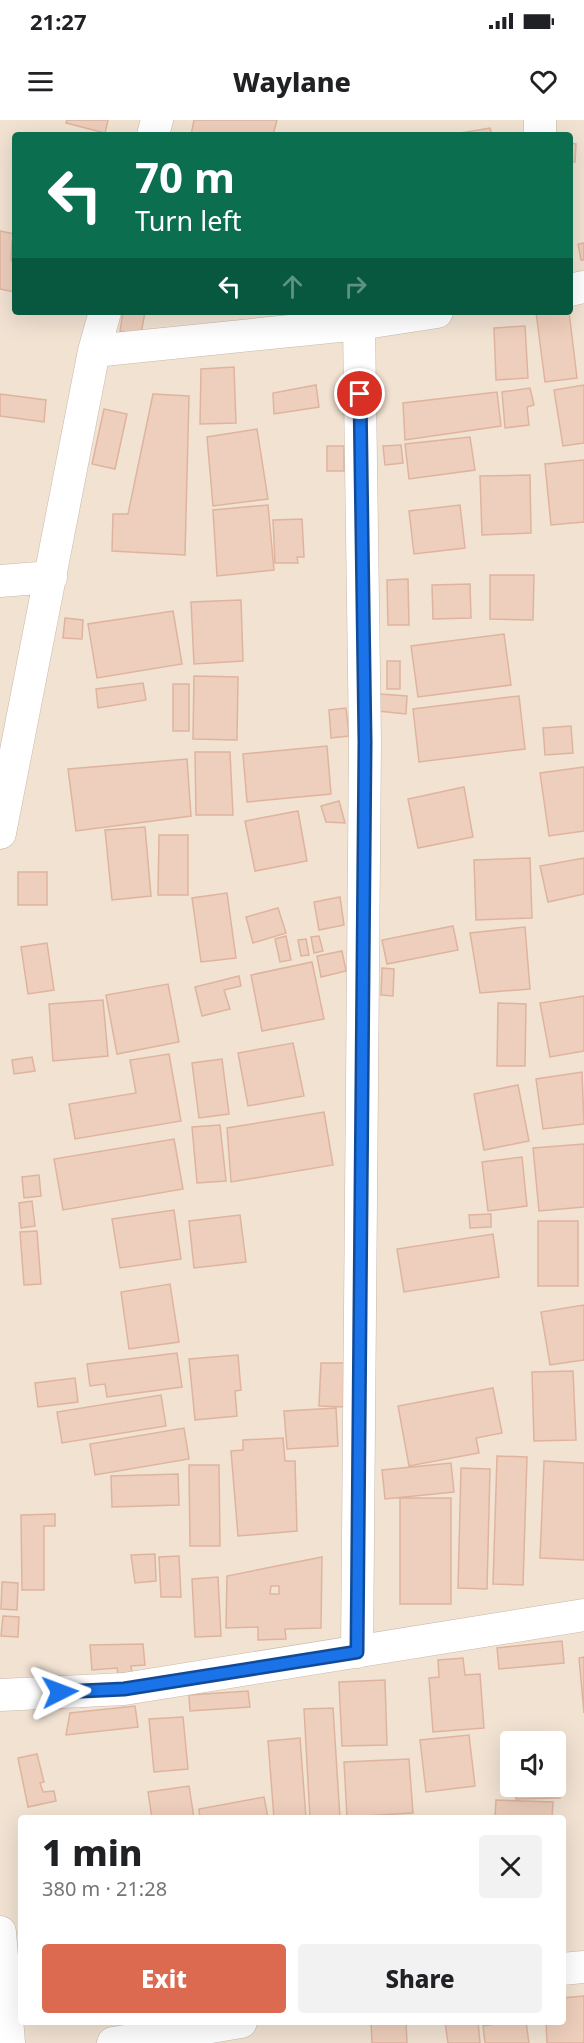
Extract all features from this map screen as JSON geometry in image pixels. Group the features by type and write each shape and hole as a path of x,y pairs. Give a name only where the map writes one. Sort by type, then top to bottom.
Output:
{"street":[{"path":"0,833 94,351 104,315"},
{"path":"94,351 359,324 418,315"},
{"path":"357,1652 365,742 359,324"},
{"path":"0,580 51,577"},
{"path":"0,1695 124,1689 584,1616"},
{"path":"0,1932 6,2028"},
{"path":"566,1969 584,1967"},
{"path":"113,2043 222,2025"}],"shaded area":[{"path":"0,120 584,120 584,2043 0,2043"}],"building":[{"path":"67,120 108,120 105,132 66,123"},
{"path":"194,120 277,120 274,132 192,132"},
{"path":"490,128 491,132 466,132"},
{"path":"573,144 576,144 575,162 573,162"},
{"path":"0,231 12,233 12,291 0,289"},
{"path":"584,243 584,260 581,260 578,244"},
{"path":"123,315 144,315 141,334 120,331"},
{"path":"536,315 569,315 577,378 545,382"},
{"path":"525,326 528,378 496,380 494,328"},
{"path":"234,367 236,423 200,424 201,369"},
{"path":"316,385 319,407 274,414 273,393"},
{"path":"584,385 584,443 563,446 554,390"},
{"path":"530,388 534,405 527,407 529,425 505,428 502,392"},
{"path":"497,392 501,426 405,440 403,403"},
{"path":"0,394 46,400 44,422 0,416"},
{"path":"153,394 189,396 185,555 112,551 113,514 128,514"},
{"path":"104,409 127,414 115,469 92,464"},
{"path":"257,429 268,499 213,506 207,437"},
{"path":"470,437 475,470 409,479 405,444"},
{"path":"401,445 403,463 385,465 383,446"},
{"path":"327,446 344,446 344,471 327,471"},
{"path":"584,460 584,522 551,525 545,464"},
{"path":"530,475 531,533 482,535 480,476"},
{"path":"268,505 274,570 217,576 213,510"},
{"path":"460,505 465,548 414,554 409,511"},
{"path":"302,519 304,557 297,557 298,563 275,563 273,520"},
{"path":"490,575 534,575 533,620 490,619"},
{"path":"408,579 409,625 388,625 387,580"},
{"path":"470,584 471,618 433,619 432,585"},
{"path":"241,600 243,661 194,664 191,602"},
{"path":"173,611 182,664 97,678 88,624"},
{"path":"65,618 83,620 82,639 63,638"},
{"path":"504,634 511,685 418,697 411,646"},
{"path":"387,661 400,661 400,689 387,689"},
{"path":"194,676 238,677 237,740 193,739"},
{"path":"143,683 146,700 98,708 96,689"},
{"path":"173,684 189,684 189,731 173,731"},
{"path":"380,694 407,696 406,714 378,711"},
{"path":"519,696 525,749 419,762 413,709"},
{"path":"346,708 349,736 331,738 329,710"},
{"path":"571,726 573,753 545,755 543,728"},
{"path":"327,746 331,794 247,802 243,754"},
{"path":"195,752 230,752 233,815 196,815"},
{"path":"187,759 191,816 76,831 68,769"},
{"path":"584,767 584,831 549,836 540,773"},
{"path":"464,787 473,837 418,848 408,799"},
{"path":"339,801 345,823 326,822 321,806"},
{"path":"298,811 307,861 255,871 245,821"},
{"path":"145,827 151,896 112,900 105,830"},
{"path":"159,835 188,835 188,895 158,895"},
{"path":"530,858 532,918 476,920 474,860"},
{"path":"584,858 584,894 548,902 540,866"},
{"path":"18,872 47,872 47,905 18,905"},
{"path":"227,893 236,958 201,962 192,898"},
{"path":"340,897 344,925 319,930 314,902"},
{"path":"278,908 286,933 253,943 246,917"},
{"path":"453,926 458,950 387,964 382,940"},
{"path":"525,927 530,989 480,993 470,933"},
{"path":"286,936 291,960 280,962 275,939"},
{"path":"319,936 323,951 314,953 311,937"},
{"path":"306,939 309,955 301,956 298,940"},
{"path":"47,943 54,990 28,994 21,947"},
{"path":"342,951 346,971 321,977 317,956"},
{"path":"312,962 324,1019 262,1031 251,975"},
{"path":"382,968 394,969 393,996 381,995"},
{"path":"239,976 241,986 224,990 230,1009 202,1016 195,987"},
{"path":"168,984 179,1042 117,1054 106,995"},
{"path":"584,996 584,1051 550,1057 540,1003"},
{"path":"103,1000 108,1056 53,1061 49,1004"},
{"path":"498,1003 526,1004 525,1066 497,1066"},
{"path":"293,1043 304,1096 248,1106 238,1053"},
{"path":"169,1054 181,1121 75,1139 69,1104 136,1093 130,1060"},
{"path":"32,1057 35,1071 14,1074 12,1060"},
{"path":"222,1059 229,1114 199,1118 192,1063"},
{"path":"582,1072 584,1124 543,1129 536,1079"},
{"path":"518,1085 529,1141 484,1150 474,1094"},
{"path":"324,1112 333,1165 231,1182 227,1128"},
{"path":"220,1125 226,1181 197,1183 192,1127"},
{"path":"174,1139 183,1189 63,1210 54,1159"},
{"path":"584,1144 584,1207 539,1211 533,1148"},
{"path":"522,1157 527,1206 488,1211 482,1162"},
{"path":"39,1175 41,1196 24,1198 22,1177"},
{"path":"32,1201 35,1226 21,1228 19,1203"},
{"path":"174,1210 181,1259 120,1268 112,1219"},
{"path":"491,1214 491,1227 470,1228 469,1215"},
{"path":"240,1215 246,1262 194,1268 189,1221"},
{"path":"538,1221 578,1221 578,1286 538,1286"},
{"path":"37,1231 41,1284 24,1285 20,1232"},
{"path":"493,1234 499,1277 404,1292 397,1249"},
{"path":"170,1284 179,1342 129,1349 121,1292"},
{"path":"584,1305 584,1360 550,1365 541,1312"},
{"path":"177,1353 182,1387 107,1397 105,1384 90,1386 87,1364"},
{"path":"238,1355 241,1390 235,1391 237,1416 195,1420 189,1359"},
{"path":"321,1363 345,1363 344,1407 319,1406"},
{"path":"573,1371 576,1440 534,1441 532,1372"},
{"path":"75,1378 78,1402 38,1407 35,1383"},
{"path":"493,1388 502,1433 476,1438 479,1453 409,1466 398,1406"},
{"path":"161,1395 166,1426 62,1443 57,1412"},
{"path":"336,1408 338,1446 287,1449 284,1411"},
{"path":"184,1428 189,1459 95,1475 90,1444"},
{"path":"283,1438 285,1461 295,1461 297,1531 238,1536 231,1451 243,1450 243,1440"},
{"path":"497,1456 527,1457 523,1585 493,1584"},
{"path":"544,1461 584,1463 584,1560 540,1558"},
{"path":"451,1463 454,1492 385,1499 382,1470"},
{"path":"189,1465 219,1465 220,1546 190,1546"},
{"path":"461,1468 490,1469 487,1589 458,1588"},
{"path":"178,1474 179,1505 112,1507 111,1476"},
{"path":"400,1498 451,1498 451,1604 400,1604"},
{"path":"55,1514 55,1526 44,1526 44,1590 22,1590 21,1515"},
{"path":"155,1554 156,1581 135,1583 131,1555"},
{"path":"179,1556 181,1597 161,1597 159,1557"},
{"path":"322,1557 321,1628 285,1629 286,1639 258,1640 258,1627 226,1628 227,1576","holes":["271,1586 279,1586 279,1594 270,1594"]},
{"path":"218,1577 221,1636 195,1637 192,1579"},
{"path":"2,1582 18,1583 17,1610 1,1609"},
{"path":"3,1616 19,1617 18,1637 1,1636"},
{"path":"562,1641 564,1663 499,1669 497,1648"},
{"path":"143,1644 145,1665 131,1666 132,1672 118,1674 117,1668 92,1670 90,1645"},
{"path":"584,1657 584,1713 579,1658"},
{"path":"463,1658 465,1675 480,1674 484,1728 433,1732 429,1678 439,1677 438,1660"},
{"path":"385,1680 387,1745 342,1746 339,1682"},
{"path":"248,1691 250,1707 190,1711 189,1695"},
{"path":"135,1706 138,1727 66,1735 70,1713"},
{"path":"333,1708 340,1815 310,1815 304,1709"},
{"path":"183,1717 188,1769 154,1772 149,1719"},
{"path":"469,1735 475,1786 426,1792 420,1740"},
{"path":"300,1738 306,1815 274,1815 268,1741"},
{"path":"37,1754 44,1782 40,1783 43,1792 54,1791 56,1801 28,1807 18,1758"},
{"path":"409,1759 413,1813 347,1815 344,1762"},
{"path":"189,1786 194,1815 152,1815 148,1792"},
{"path":"264,1797 267,1815 200,1815 199,1809"},
{"path":"516,1797 560,1797 560,1798 516,1799"},
{"path":"496,1800 553,1802 552,1815 495,1815"},
{"path":"584,1996 584,2043 547,2043 546,2025 566,2025 566,1998"},
{"path":"371,2025 406,2025 407,2043 372,2043"},
{"path":"445,2025 478,2025 480,2043 448,2043"},
{"path":"526,2025 529,2043 485,2043 483,2026"}],"route":[{"path":"60,1692 124,1689 357,1652 365,742 360,394"}]}
